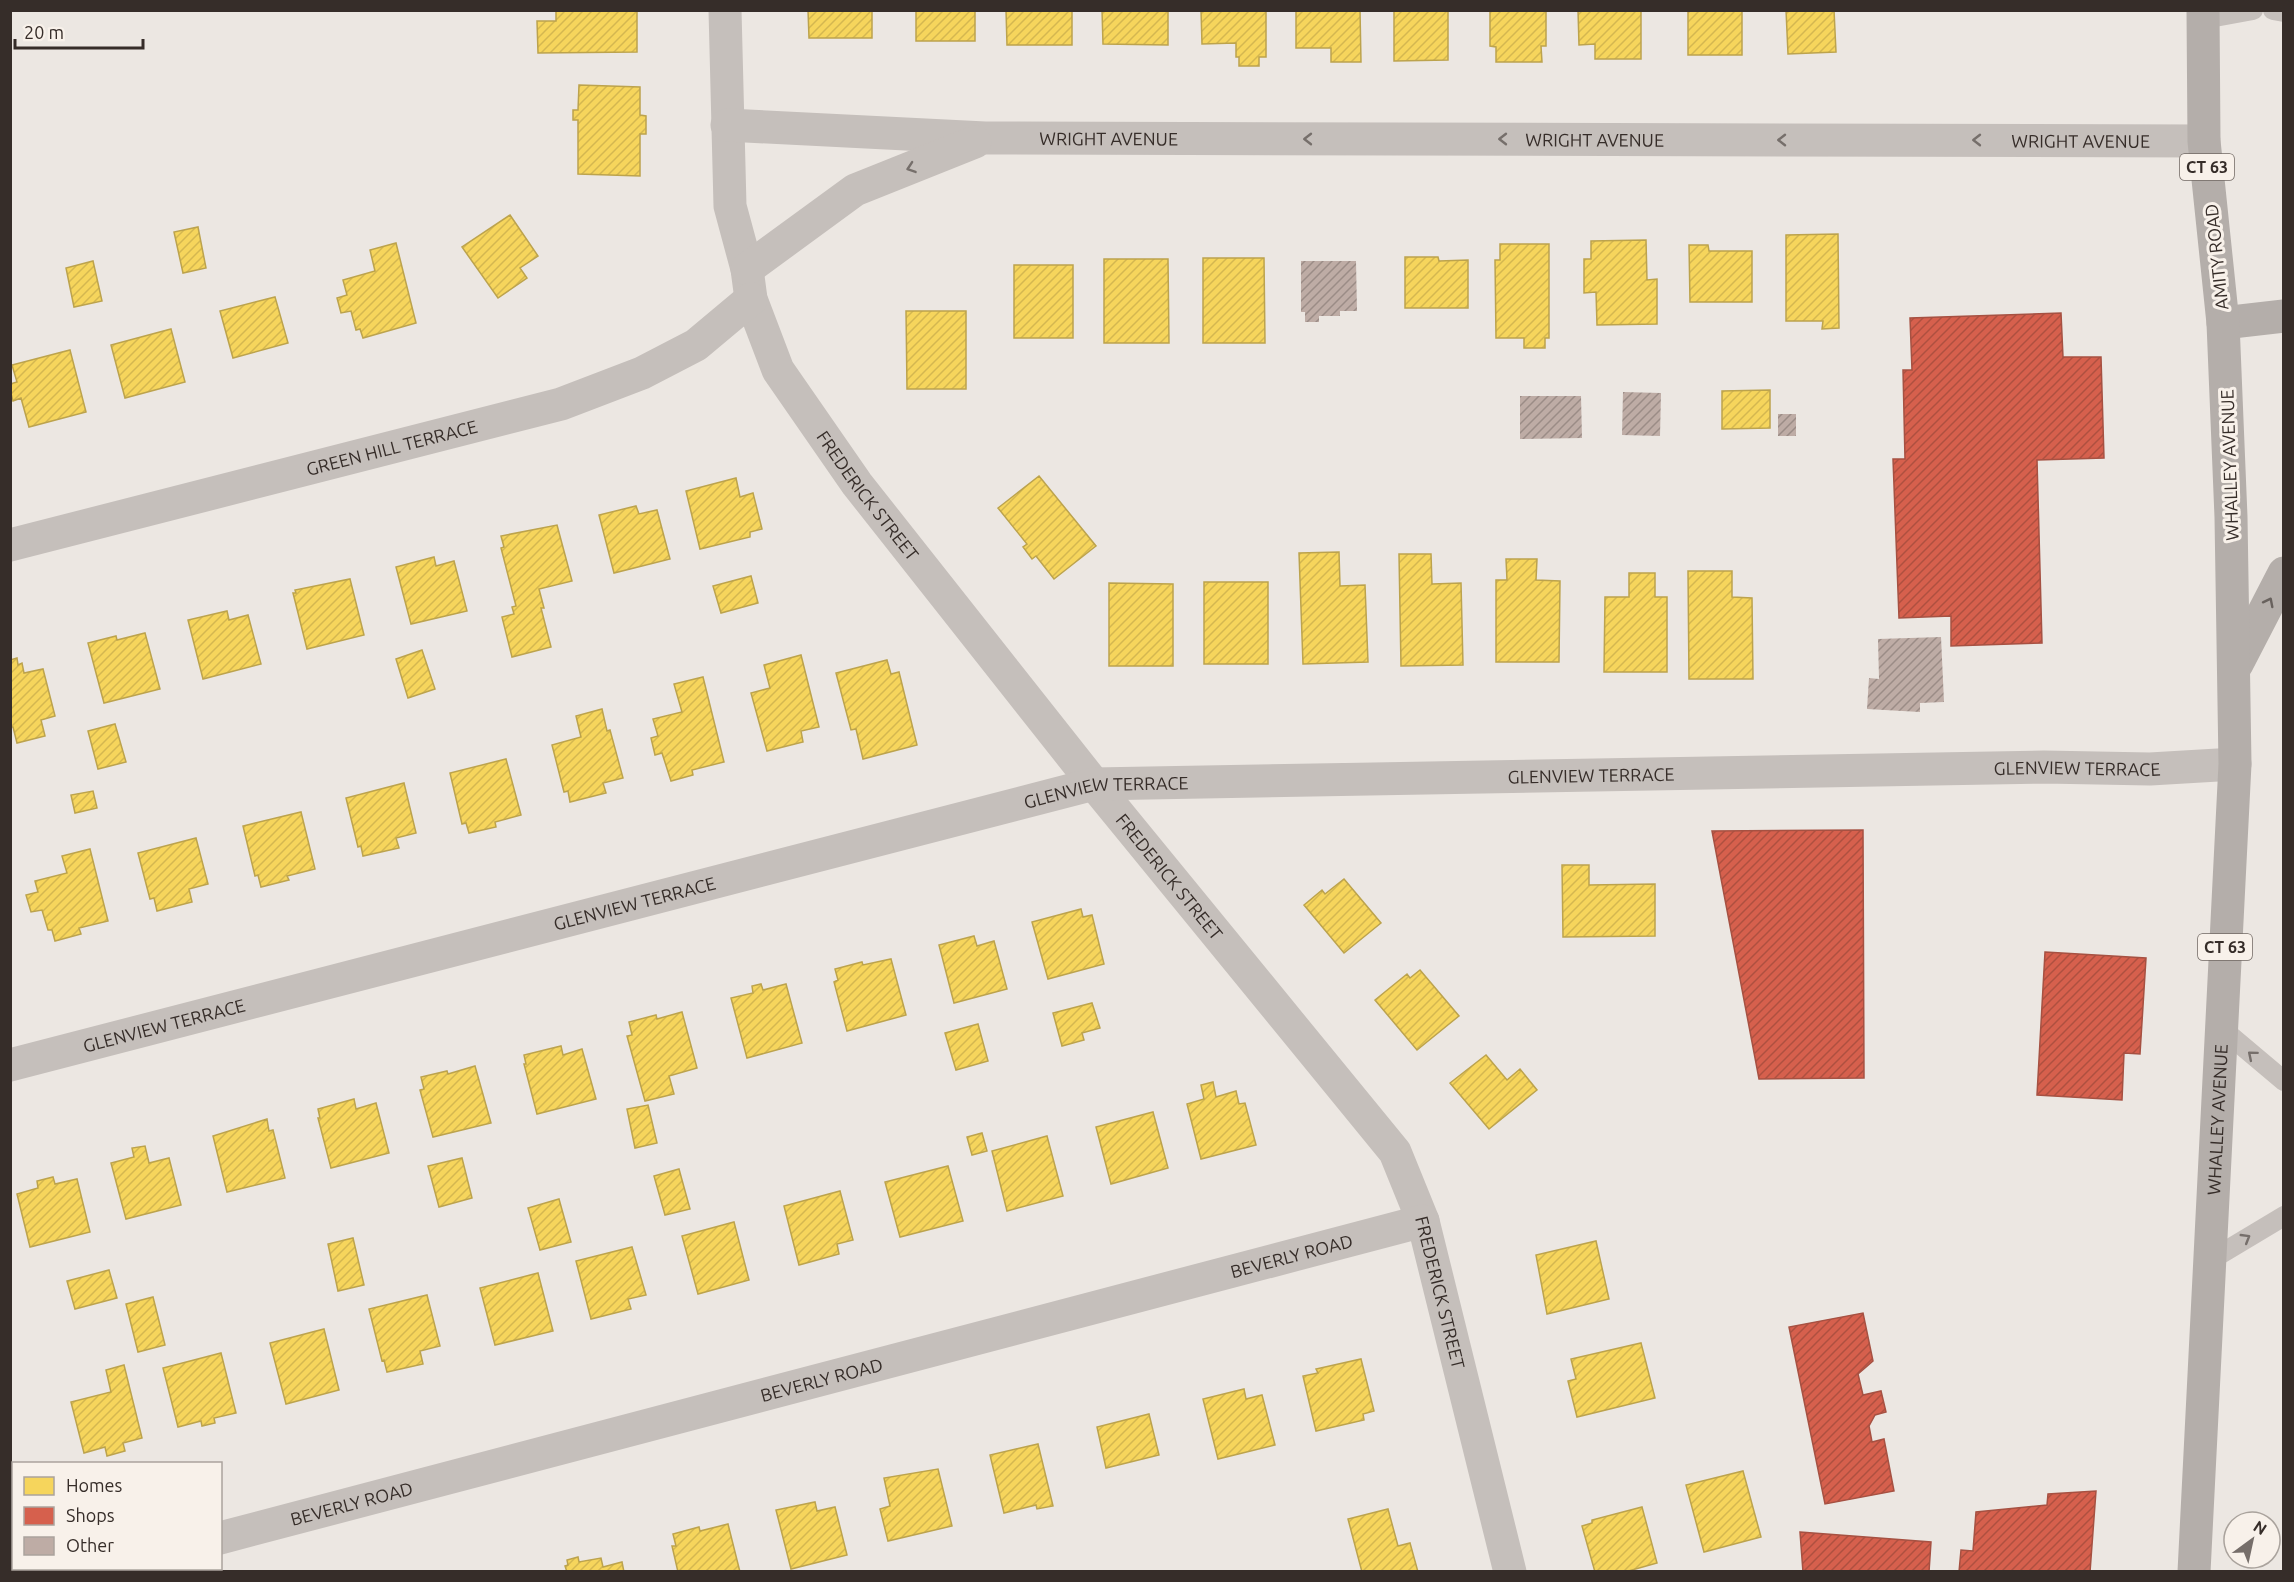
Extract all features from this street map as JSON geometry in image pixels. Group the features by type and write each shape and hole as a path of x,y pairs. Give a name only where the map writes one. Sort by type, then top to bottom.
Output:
{"main road":[{"name":"AMITY ROAD","path":"2204,14 2204,141 2223,323"},
{"path":"2223,323 2283,316"},
{"name":"WHALLEY AVENUE","path":"2194,1572 2235,764 2231,517 2223,323"},
{"name":"WHALLEY AVENUE","path":"2235,668 2283,573"}],"street":[{"name":"FREDERICK STREET","path":"725,10 730,206 749,284 778,370 857,484 1094,784 1395,1152 1423,1221 1510,1572"},
{"name":"WRIGHT AVENUE","path":"727,125 985,138 2204,141"},
{"name":"WRIGHT AVENUE","path":"749,284 855,190 985,138"},
{"name":"GREEN HILL TERRACE","path":"10,545 561,404 642,373 696,345 749,284"},
{"name":"GLENVIEW TERRACE","path":"10,1065 1094,784 2032,768 2150,769 2235,764"},
{"name":"BEVERLY ROAD","path":"222,1537 1423,1221"}],"lane":[{"path":"2204,14 2253,10"},
{"path":"2273,10 2283,12"},
{"path":"2221,1028 2283,1081"},
{"path":"2209,1261 2283,1216"}],"building: Homes":[{"path":"556,10 637,10 637,52 538,53 537,21 556,21"},
{"path":"808,10 872,10 872,38 809,38"},
{"path":"916,10 975,10 975,41 916,41"},
{"path":"1006,10 1072,10 1072,45 1007,45"},
{"path":"1102,10 1168,10 1168,45 1103,44"},
{"path":"1201,10 1266,10 1266,57 1259,57 1259,66 1239,66 1239,57 1236,57 1236,43 1202,44"},
{"path":"1296,10 1360,10 1361,62 1331,62 1331,48 1296,48"},
{"path":"1394,10 1448,10 1448,60 1394,61"},
{"path":"1490,10 1546,10 1546,46 1541,46 1542,62 1496,62 1496,47 1490,46"},
{"path":"1578,10 1641,10 1641,59 1595,59 1595,44 1579,45"},
{"path":"1688,10 1742,10 1742,55 1688,55"},
{"path":"1786,10 1834,10 1836,52 1788,54"},
{"path":"579,85 640,87 640,115 646,116 646,134 640,134 640,176 578,174 578,120 573,120 573,110 578,110"},
{"path":"510,215 538,256 520,268 527,278 498,298 462,247"},
{"path":"198,227 206,268 183,273 174,232"},
{"path":"1838,234 1839,328 1822,329 1823,321 1786,321 1786,235"},
{"path":"1646,240 1647,280 1657,279 1657,324 1597,325 1596,292 1584,293 1584,259 1591,259 1591,241"},
{"path":"396,243 416,323 363,338 360,329 356,330 351,311 341,313 337,298 347,295 343,280 375,271 370,250"},
{"path":"1500,244 1549,244 1549,338 1545,338 1545,348 1524,348 1524,338 1496,338 1495,260 1500,260"},
{"path":"1689,245 1708,245 1709,251 1752,251 1752,302 1690,302"},
{"path":"1405,257 1438,257 1439,261 1468,260 1468,308 1405,308"},
{"path":"1203,258 1264,258 1265,343 1203,343"},
{"path":"1104,259 1168,259 1169,343 1104,343"},
{"path":"93,261 102,301 74,307 66,268"},
{"path":"1014,265 1073,265 1073,338 1014,338"},
{"path":"275,297 288,343 233,358 220,311"},
{"path":"906,311 966,311 966,389 907,389"},
{"path":"171,329 185,382 125,398 111,345"},
{"path":"70,350 86,412 29,427 21,398 13,401 10,384 17,382 12,365"},
{"path":"1770,390 1770,428 1722,429 1722,391"},
{"path":"1039,476 1096,546 1054,579 1036,556 1032,559 1023,547 1027,544 998,508"},
{"path":"736,478 740,497 753,493 762,529 750,532 750,537 700,549 686,491"},
{"path":"636,506 639,514 657,510 670,559 614,573 599,515"},
{"path":"557,525 572,581 539,589 544,608 541,608 551,647 512,657 502,617 514,614 512,607 516,606 501,548 504,547 501,536"},
{"path":"1339,552 1340,586 1365,585 1368,662 1303,664 1299,553"},
{"path":"1399,554 1431,554 1432,584 1461,583 1463,665 1401,666"},
{"path":"434,557 436,566 454,561 467,611 411,624 396,567"},
{"path":"1506,559 1537,559 1536,580 1560,581 1559,662 1496,662 1496,580 1507,580"},
{"path":"1688,571 1732,571 1732,597 1752,598 1753,679 1689,679"},
{"path":"1629,573 1655,573 1655,597 1667,597 1667,672 1604,672 1605,597 1629,597"},
{"path":"751,576 758,603 721,613 713,586"},
{"path":"350,579 364,635 307,649 293,593 296,593 295,590"},
{"path":"1204,582 1268,582 1268,664 1204,664"},
{"path":"1109,583 1173,584 1173,666 1109,666"},
{"path":"227,611 229,620 248,615 261,664 203,679 188,620"},
{"path":"145,633 160,689 104,703 88,643 116,636 117,640"},
{"path":"422,650 435,689 408,698 396,659"},
{"path":"801,655 819,727 801,731 803,742 767,751 751,693 770,688 764,665"},
{"path":"17,658 18,665 22,663 24,673 43,669 55,716 41,720 45,736 17,743 13,727 10,727 10,660"},
{"path":"887,660 891,674 899,672 917,745 863,759 856,729 851,730 836,673"},
{"path":"703,677 724,762 692,770 693,775 671,781 662,753 655,755 651,738 658,736 653,719 682,712 674,684"},
{"path":"602,709 623,778 603,783 606,793 570,802 568,791 564,792 552,745 581,737 576,716"},
{"path":"115,724 126,762 98,769 88,731"},
{"path":"506,759 521,815 495,822 496,827 469,833 466,823 462,824 450,773"},
{"path":"404,783 416,833 396,838 399,848 363,856 361,846 358,847 346,798"},
{"path":"93,791 97,808 75,813 71,795"},
{"path":"301,812 315,869 287,876 289,880 261,887 258,875 255,876 243,826"},
{"path":"196,838 208,884 189,889 192,902 157,911 154,898 150,899 138,853"},
{"path":"90,849 108,921 79,928 81,934 55,941 52,930 48,930 42,910 31,912 26,895 38,892 35,881 67,873 62,856"},
{"path":"1562,865 1589,865 1589,885 1655,884 1655,936 1563,937"},
{"path":"1344,879 1381,923 1344,953 1304,905 1322,890 1325,894"},
{"path":"1081,909 1083,917 1092,915 1104,964 1048,979 1032,922"},
{"path":"974,936 977,946 994,941 1007,989 954,1003 939,945"},
{"path":"891,959 906,1015 847,1031 834,982 838,980 835,969 862,962 863,965"},
{"path":"1420,970 1459,1016 1417,1050 1375,1000 1407,974 1410,978"},
{"path":"761,984 763,990 786,984 802,1043 747,1058 731,998 753,993 752,986"},
{"path":"1092,1003 1100,1028 1082,1033 1084,1040 1062,1046 1053,1013"},
{"path":"682,1012 697,1068 669,1076 674,1094 645,1101 627,1036 632,1035 629,1022 656,1015 657,1019"},
{"path":"978,1024 988,1061 956,1070 945,1033"},
{"path":"561,1046 563,1055 582,1049 596,1099 537,1114 524,1064 526,1064 524,1055"},
{"path":"1486,1055 1507,1080 1520,1069 1537,1090 1489,1129 1450,1083"},
{"path":"475,1066 491,1123 433,1137 420,1090 424,1089 421,1077 447,1071 448,1074"},
{"path":"1213,1082 1216,1097 1236,1091 1239,1104 1245,1103 1256,1145 1201,1159 1187,1104 1204,1099 1201,1085"},
{"path":"354,1099 356,1109 376,1103 389,1153 331,1168 318,1118 320,1118 318,1109"},
{"path":"648,1105 657,1143 635,1148 627,1109"},
{"path":"1153,1112 1168,1168 1111,1184 1096,1127"},
{"path":"267,1119 269,1131 273,1130 285,1178 227,1192 213,1136"},
{"path":"982,1133 987,1151 972,1155 967,1137"},
{"path":"1047,1136 1063,1196 1007,1211 992,1151"},
{"path":"145,1146 149,1163 169,1158 181,1205 126,1219 111,1163 134,1157 132,1148"},
{"path":"462,1158 472,1198 439,1207 428,1166"},
{"path":"948,1166 963,1221 900,1237 885,1182"},
{"path":"679,1169 690,1209 665,1215 654,1176"},
{"path":"53,1177 55,1184 77,1179 90,1232 30,1247 17,1194 38,1188 37,1181"},
{"path":"840,1191 853,1240 837,1244 839,1254 799,1265 784,1206"},
{"path":"559,1199 571,1242 540,1250 528,1208"},
{"path":"734,1222 749,1280 698,1294 682,1236"},
{"path":"353,1238 364,1285 338,1291 328,1244"},
{"path":"1596,1241 1609,1299 1547,1314 1536,1255"},
{"path":"632,1247 646,1295 628,1299 631,1309 591,1319 576,1261"},
{"path":"109,1270 117,1298 75,1309 67,1281"},
{"path":"538,1273 553,1331 495,1345 480,1288"},
{"path":"427,1295 440,1346 420,1351 423,1364 387,1372 369,1309"},
{"path":"153,1297 165,1345 138,1352 126,1304"},
{"path":"324,1329 339,1390 286,1404 270,1343"},
{"path":"1641,1343 1655,1398 1577,1417 1568,1381 1576,1379 1571,1359"},
{"path":"221,1353 236,1413 214,1418 215,1423 202,1426 201,1421 178,1427 163,1368"},
{"path":"1361,1359 1374,1411 1363,1414 1364,1420 1316,1431 1303,1376 1318,1373 1316,1369"},
{"path":"124,1365 142,1438 123,1443 125,1451 107,1456 105,1447 84,1453 71,1402 111,1392 106,1370"},
{"path":"1244,1389 1246,1399 1262,1395 1275,1445 1218,1459 1203,1399"},
{"path":"1149,1414 1159,1455 1106,1468 1097,1427"},
{"path":"1038,1444 1053,1506 1037,1509 1036,1505 1004,1513 990,1455"},
{"path":"938,1469 952,1526 888,1541 880,1509 890,1506 884,1478"},
{"path":"1743,1471 1761,1537 1704,1552 1686,1485"},
{"path":"815,1502 817,1511 835,1507 847,1555 791,1569 776,1510"},
{"path":"1642,1507 1657,1563 1625,1572 1595,1572 1582,1526 1592,1523 1592,1520"},
{"path":"1388,1509 1398,1546 1410,1543 1418,1572 1362,1572 1348,1519"},
{"path":"728,1524 740,1572 678,1572 672,1546 676,1546 673,1534 699,1527 700,1531"},
{"path":"578,1557 579,1562 601,1558 603,1567 622,1562 624,1572 567,1572 565,1566 568,1565 567,1560"}],"building: Shops":[{"path":"2061,313 2063,357 2101,357 2104,458 2037,460 2042,643 1951,646 1951,616 1899,618 1893,459 1905,459 1903,370 1912,370 1910,318"},
{"path":"1863,830 1864,1078 1759,1079 1712,831"},
{"path":"2045,952 2146,958 2140,1054 2124,1053 2122,1100 2037,1095"},
{"path":"1863,1313 1873,1361 1858,1374 1863,1395 1881,1391 1886,1412 1875,1415 1869,1426 1872,1442 1884,1439 1894,1491 1825,1504 1789,1327"},
{"path":"2096,1491 2090,1572 1959,1572 1961,1550 1973,1551 1976,1512 2047,1505 2048,1494"},
{"path":"1800,1532 1931,1542 1929,1572 1803,1572"}],"building: Other":[{"path":"1301,261 1356,261 1357,311 1340,311 1340,316 1319,316 1319,322 1305,322 1305,312 1301,312"},
{"path":"1623,392 1661,393 1660,436 1622,435"},
{"path":"1520,396 1581,396 1582,438 1520,439"},
{"path":"1778,414 1796,414 1796,436 1778,436"},
{"path":"1941,637 1944,702 1920,703 1920,712 1867,709 1869,678 1879,679 1878,639"}]}
